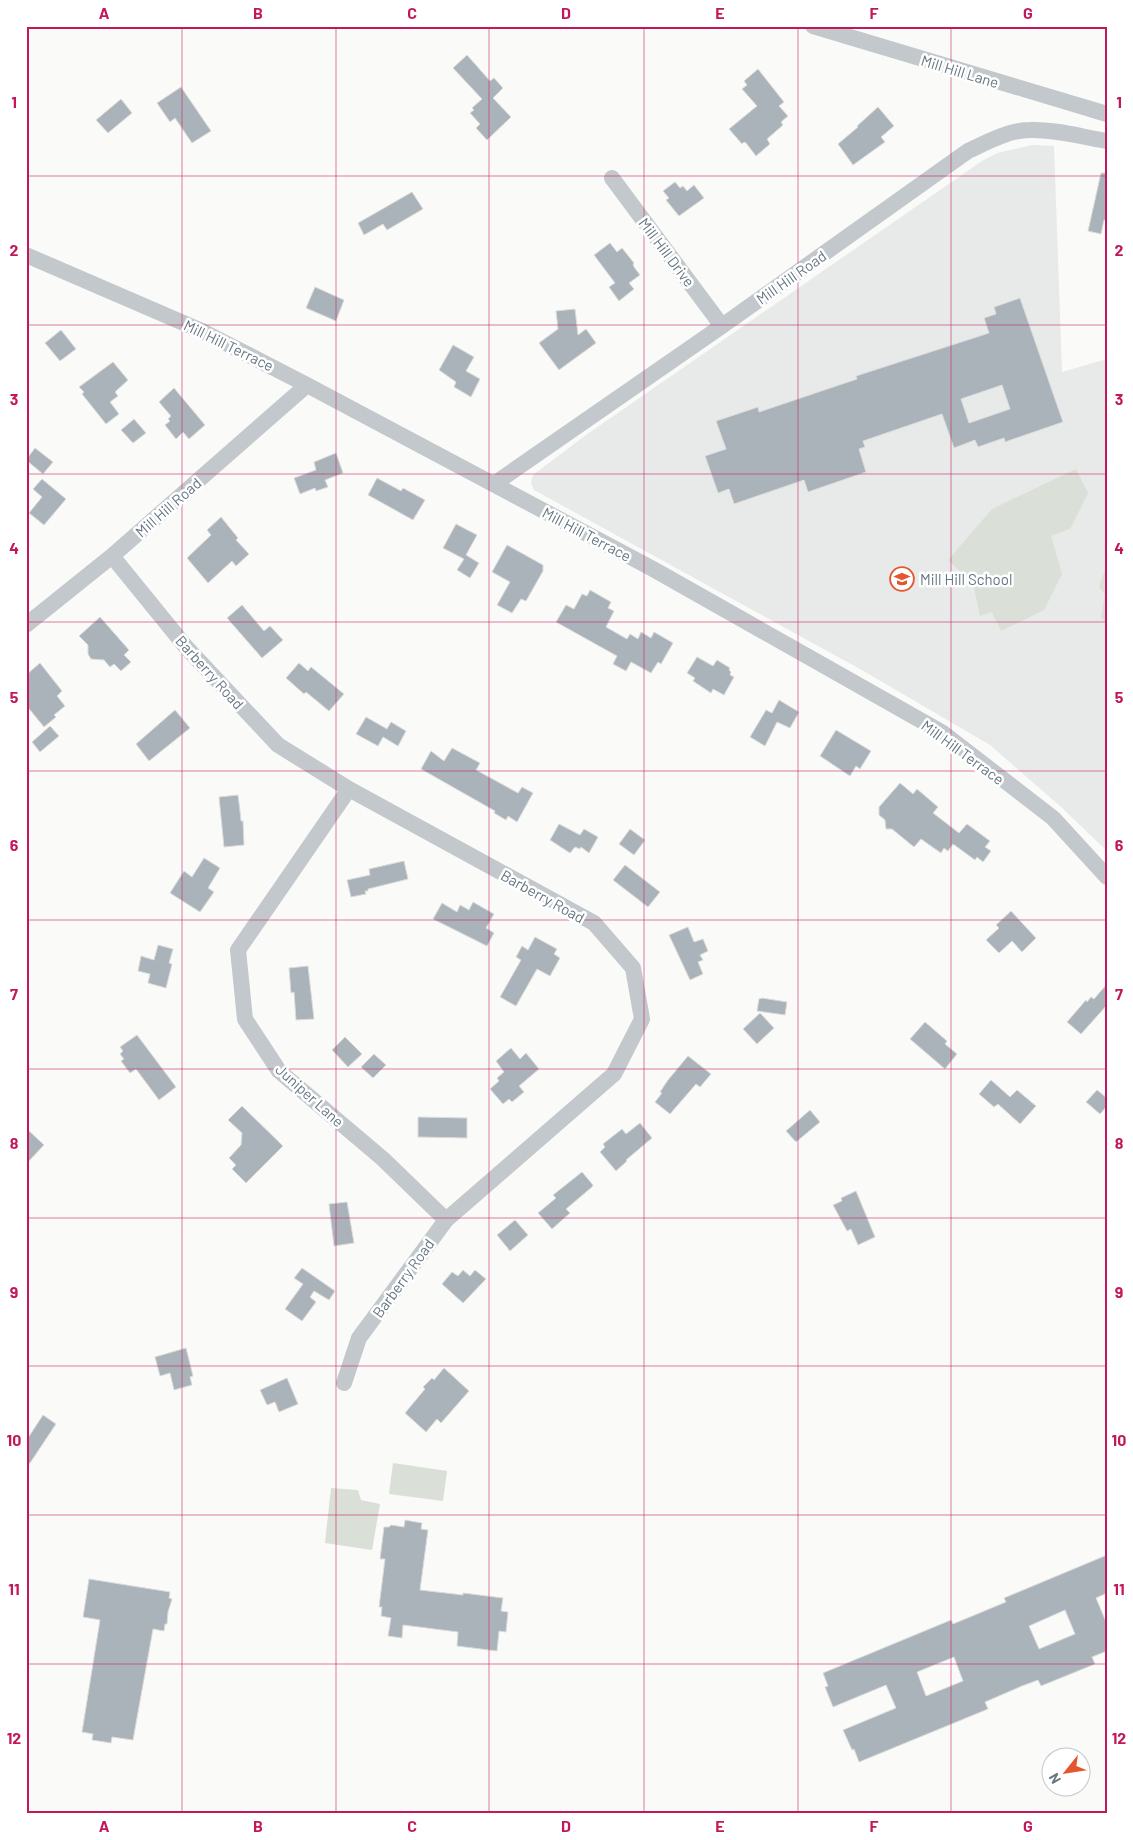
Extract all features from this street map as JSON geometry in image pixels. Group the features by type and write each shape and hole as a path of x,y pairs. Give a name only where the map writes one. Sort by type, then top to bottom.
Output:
{"street":[{"name":"Mill Hill Lane","path":"813,26 1107,114"},
{"name":"Mill Hill Road","path":"494,484 722,326 968,151 999,137 1028,130 1056,132 1107,141"},
{"name":"Mill Hill Drive","path":"612,178 722,326"},
{"name":"Mill Hill Terrace","path":"26,255 202,331 307,385 653,569 943,733 1053,818 1107,877"},
{"name":"Mill Hill Road","path":"26,625 112,556 307,385"},
{"name":"Barberry Road","path":"112,556 186,646 278,745 350,789 594,923 632,968 642,1018 614,1074 446,1220 359,1338 344,1383"},
{"name":"Juniper Lane","path":"350,789 238,950 245,1019 279,1071 383,1159 446,1220"}],"shaded area":[{"name":"Mill Hill School","path":"1032,145 1054,146 1062,372 1107,359 1107,851 1060,806 990,745 860,669 534,490 531,483 533,475 586,435 982,161 997,153"},
{"path":"1076,469 1088,493 1070,529 1051,536 1062,574 1044,610 1001,631 992,612 980,616 973,583 948,560 992,509"},
{"path":"1107,564 1107,624 1101,617 1105,594 1099,587"},
{"path":"393,1463 447,1471 443,1501 389,1494"},
{"path":"331,1488 358,1490 361,1500 380,1504 372,1550 325,1543"}],"building":[{"path":"467,55 490,81 494,78 503,88 493,98 511,117 487,140 476,128 480,124 470,113 474,110 472,108 482,99 453,68"},
{"path":"758,69 784,102 779,106 788,116 781,122 783,125 767,139 770,144 756,156 746,143 742,144 729,129 757,106 742,89 747,85 744,81"},
{"path":"181,87 211,131 192,143 175,118 170,122 157,103"},
{"path":"121,99 132,113 108,133 96,120"},
{"path":"878,107 894,126 881,137 885,142 853,165 838,144"},
{"path":"1101,173 1107,173 1107,221 1104,220 1101,234 1088,231"},
{"path":"675,182 680,188 683,186 687,191 694,185 704,198 679,216 666,200 669,198 663,191"},
{"path":"412,192 423,209 387,230 383,224 364,235 358,223"},
{"path":"610,243 617,252 622,248 634,263 634,267 640,275 629,283 634,289 619,301 609,287 615,283 594,255"},
{"path":"315,287 344,300 336,321 306,308"},
{"path":"1020,298 1063,422 1005,442 1004,438 978,447 975,440 954,448 942,414 863,441 865,447 859,449 866,472 808,492 804,480 734,504 729,489 718,493 705,456 726,449 716,421 758,407 759,412 857,379 856,376 989,333 984,318 996,314 994,307","holes":["1002,385 1010,409 969,423 961,399"]},
{"path":"575,309 578,335 586,329 596,343 559,370 539,343 558,329 556,311"},
{"path":"61,330 76,349 60,361 45,343"},
{"path":"453,345 474,357 466,371 480,379 471,397 454,387 456,382 439,370"},
{"path":"113,362 128,380 115,392 118,396 110,402 119,414 106,424 82,394 84,392 79,387"},
{"path":"174,388 205,425 189,439 183,432 176,439 165,425 170,421 168,419 171,416 159,402"},
{"path":"134,419 146,433 133,443 121,430"},
{"path":"35,448 53,462 43,474 26,460"},
{"path":"336,453 343,473 325,480 328,487 316,491 315,488 300,494 294,478 316,470 314,462"},
{"path":"377,478 401,491 403,488 425,500 413,520 368,495"},
{"path":"42,479 66,499 44,525 29,513 42,497 33,489"},
{"path":"221,517 238,538 236,540 249,554 236,566 232,561 208,583 187,558 211,535 207,530"},
{"path":"456,524 477,535 466,555 479,563 470,578 457,570 464,559 443,548"},
{"path":"507,545 543,565 543,571 526,601 521,599 512,613 497,605 510,582 492,572"},
{"path":"590,590 611,602 608,608 614,611 606,627 627,639 630,634 638,639 641,632 651,638 654,632 673,643 661,664 658,662 651,673 631,662 626,671 613,664 617,656 556,622 566,605 574,609 582,594 587,596"},
{"path":"242,605 264,631 270,626 283,640 262,658 227,618"},
{"path":"100,617 129,650 124,655 131,662 121,671 114,664 110,667 104,660 91,659 88,654 88,645 79,636"},
{"path":"697,657 713,666 717,660 730,668 730,675 734,677 724,695 713,689 711,693 693,681 695,678 687,673"},
{"path":"40,663 62,691 57,696 65,706 44,727 26,705 26,675"},
{"path":"299,663 308,671 311,667 344,694 329,711 306,692 304,694 286,678"},
{"path":"779,700 799,712 790,728 777,722 765,746 750,737 766,710 772,713"},
{"path":"175,710 190,728 149,761 136,744"},
{"path":"366,717 387,729 391,722 406,731 398,746 383,737 378,746 356,734"},
{"path":"50,726 59,736 40,752 32,742"},
{"path":"836,730 871,751 860,769 856,766 850,776 820,756"},
{"path":"452,748 480,763 476,770 518,793 522,787 533,793 517,822 508,816 506,820 494,813 495,811 421,769 431,751 444,761"},
{"path":"900,783 913,794 917,789 938,807 933,813 959,833 967,824 990,841 985,847 991,851 983,862 977,857 975,860 953,844 948,851 944,848 941,853 921,839 914,847 892,829 886,829 885,820 879,815 879,807"},
{"path":"238,795 241,821 243,821 244,845 224,847 219,797"},
{"path":"559,824 580,835 584,829 598,837 589,853 581,847 580,849 575,847 570,853 550,840"},
{"path":"630,829 645,840 634,855 619,844"},
{"path":"204,858 220,868 208,888 214,892 200,912 170,893 184,871 192,877"},
{"path":"404,861 408,879 368,889 368,891 365,891 366,894 351,897 347,880 370,875 369,869"},
{"path":"625,865 660,892 648,907 613,880"},
{"path":"473,902 494,914 486,928 494,933 487,946 433,919 442,903 457,912 460,905 469,910"},
{"path":"1011,911 1036,938 1022,952 1012,941 999,953 986,940 999,928 996,925"},
{"path":"688,927 694,942 703,939 708,951 700,955 703,960 698,962 703,974 690,980 669,935"},
{"path":"535,937 557,949 554,954 560,958 550,976 537,969 516,1006 500,997 521,960 516,957 522,946 528,950"},
{"path":"158,945 173,949 169,963 172,964 166,988 148,983 150,974 138,971 141,956 154,960"},
{"path":"308,966 314,1019 296,1020 294,992 291,993 289,968"},
{"path":"1107,984 1107,1005 1081,1034 1067,1022 1086,1000 1087,1002 1091,997 1094,999"},
{"path":"759,999 787,1002 785,1015 757,1011"},
{"path":"760,1013 774,1028 757,1044 743,1029"},
{"path":"925,1022 947,1041 945,1044 957,1054 945,1069 910,1039"},
{"path":"137,1035 176,1087 159,1100 136,1069 130,1073 121,1061 124,1059 120,1054 123,1051 120,1047"},
{"path":"345,1037 362,1054 348,1067 332,1050"},
{"path":"511,1048 520,1059 526,1053 539,1069 519,1086 524,1092 512,1102 509,1099 503,1104 490,1089 499,1081 497,1078 504,1072 496,1061"},
{"path":"374,1054 386,1065 373,1078 361,1067"},
{"path":"688,1056 711,1074 700,1087 696,1084 670,1114 655,1102 668,1080"},
{"path":"991,1080 1010,1097 1017,1090 1036,1106 1020,1124 998,1104 994,1107 979,1094"},
{"path":"1097,1090 1107,1098 1107,1106 1100,1114 1086,1102"},
{"path":"242,1106 283,1146 246,1183 232,1169 236,1165 229,1158 241,1145 242,1133 228,1120"},
{"path":"810,1110 820,1122 796,1142 786,1131"},
{"path":"418,1117 467,1118 467,1138 418,1137"},
{"path":"640,1123 652,1138 616,1171 600,1152 605,1147 603,1144 622,1129 626,1134"},
{"path":"26,1128 44,1145 26,1164"},
{"path":"582,1172 593,1185 592,1187 566,1209 570,1213 552,1229 538,1213 556,1198 553,1195"},
{"path":"856,1191 875,1237 858,1245 851,1229 847,1231 833,1205 842,1201 841,1198"},
{"path":"347,1202 354,1243 334,1246 329,1204"},
{"path":"515,1220 528,1235 510,1251 497,1235"},
{"path":"302,1268 335,1291 329,1300 314,1291 310,1297 316,1302 302,1321 285,1309 303,1284 294,1278"},
{"path":"463,1270 470,1276 475,1270 486,1279 463,1303 442,1284 452,1272 458,1276"},
{"path":"186,1348 193,1376 190,1377 192,1385 174,1390 170,1373 160,1376 155,1357"},
{"path":"444,1368 469,1391 441,1423 437,1419 426,1432 405,1413 425,1389 423,1387 432,1378 434,1380"},
{"path":"287,1378 298,1404 279,1412 275,1402 267,1405 260,1390"},
{"path":"43,1415 56,1424 26,1469 26,1441"},
{"path":"405,1520 422,1523 421,1529 428,1530 420,1590 503,1598 501,1611 508,1612 506,1632 499,1631 497,1651 457,1646 458,1632 403,1625 402,1638 388,1636 391,1618 381,1616 382,1607 379,1607 385,1559 380,1559 384,1527 391,1525 404,1527"},
{"path":"1107,1555 1107,1593 1096,1598 1107,1624 1107,1651 1092,1657 1095,1664 1041,1686 1038,1680 1022,1686 985,1702 988,1709 859,1762 843,1730 896,1708 886,1685 833,1707 825,1687 828,1686 823,1673 951,1620 953,1624 1006,1602 1004,1598","holes":["1065,1610 1075,1634 1039,1649 1029,1626","954,1657 963,1681 926,1696 917,1672"]},
{"path":"89,1579 170,1592 169,1598 172,1599 164,1631 153,1629 133,1740 112,1737 111,1743 92,1740 93,1734 82,1732 100,1620 83,1617"}],"place":[{"name":"Mill Hill School","path":"902,579"}]}
